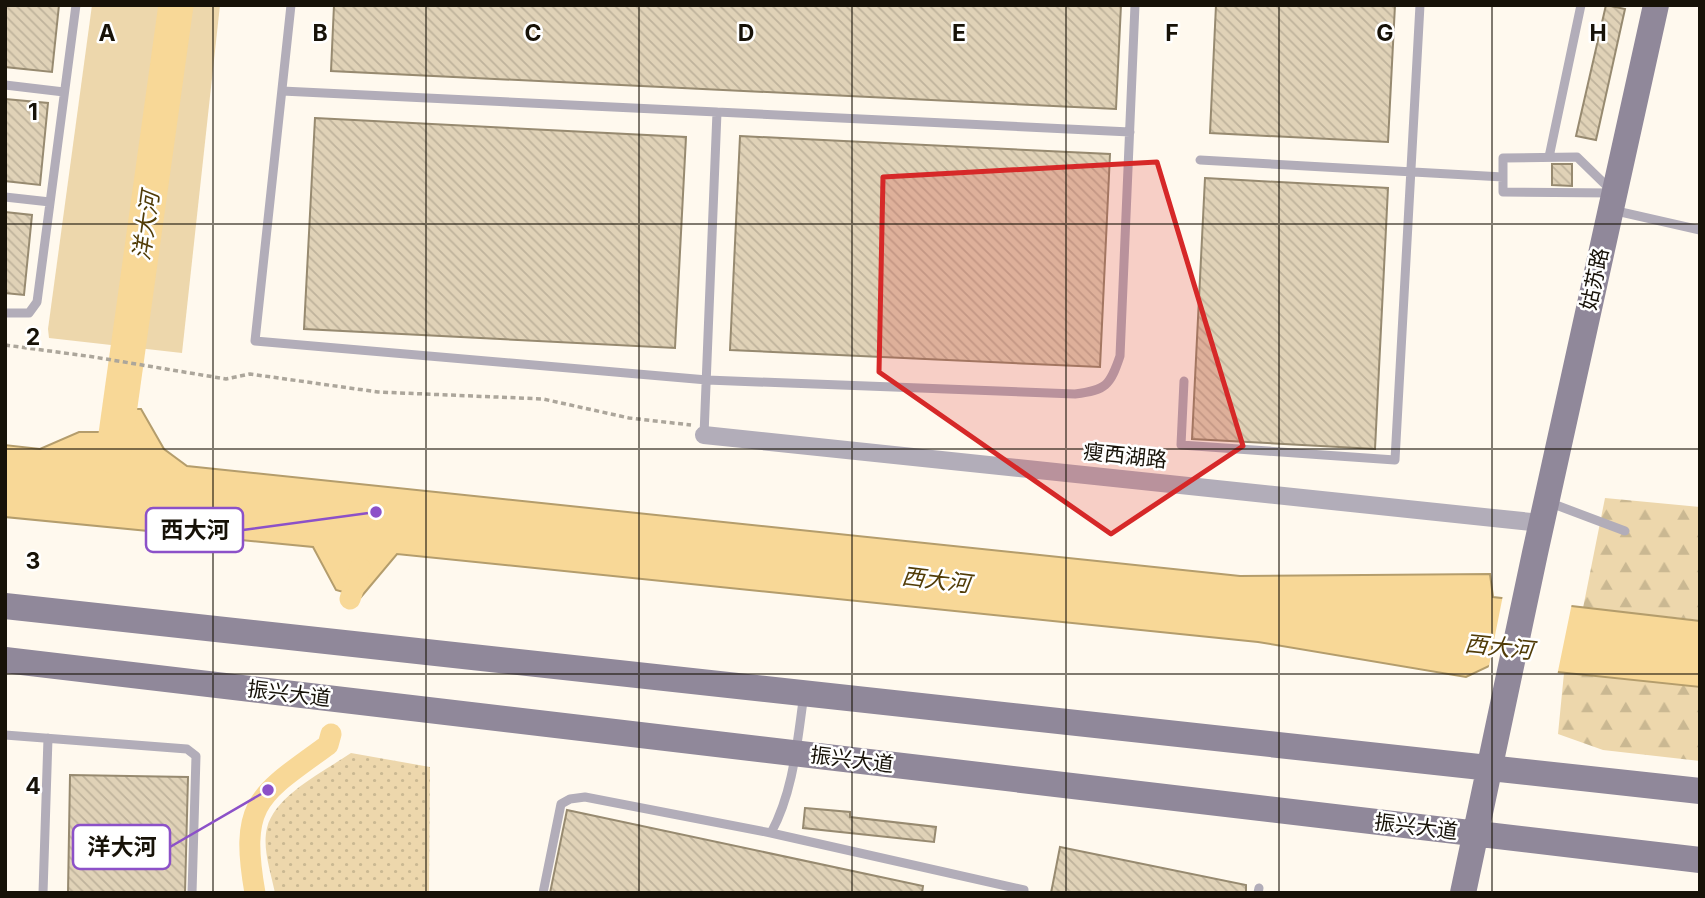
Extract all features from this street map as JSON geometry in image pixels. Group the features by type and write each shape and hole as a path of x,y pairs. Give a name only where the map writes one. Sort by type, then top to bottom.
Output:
{"main road":[{"name":"姑苏路","path":"1488,767 1656,5"},
{"path":"5,606 1700,791"},
{"name":"振兴大道","path":"5,660 1700,860"},
{"path":"1463,893 1488,767"}],"street":[{"name":"瘦西湖路","path":"704,435 1544,512"}],"lane":[{"path":"5,313 29,313 37,302 76,5"},
{"path":"291,5 255,341 706,380 1075,394 1098,391 1113,376 1120,356 1135,5"},
{"path":"1184,381 1181,445 1395,460 1420,5"},
{"path":"1549,157 1581,5"},
{"path":"5,85 64,92"},
{"path":"282,91 1130,132"},
{"path":"704,435 717,112"},
{"path":"1612,201 1577,157 1503,158 1503,192 1612,201 1700,230"},
{"path":"1200,160 1503,177"},
{"path":"5,197 50,202"},
{"path":"1544,512 1625,531"},
{"path":"771,834 789,789 804,692"},
{"path":"5,735 187,749 196,756 192,893"},
{"path":"43,893 48,738"},
{"path":"543,893 561,804 570,799 585,797 771,834 1024,890 1024,893"}],"path":[{"path":"5,345 226,379 250,374 378,391 543,399 629,418 693,426 704,435"}],"highlighted area":[{"path":"1157,162 1243,446 1111,534 879,372 883,177"}],"green space":[{"path":"92,5 220,5 182,353 49,338 48,329"},
{"path":"1605,498 1700,507 1700,620 1583,608"},
{"path":"1564,673 1700,687 1700,761 1603,750 1558,734"},
{"path":"351,753 430,767 429,893 275,893 266,844 267,828 272,816 302,785"}],"water":[{"path":"113,409 141,409 164,449 187,466 1240,576 1490,574 1493,597 1700,621 1700,687 1491,665 1466,677 1258,642 397,554 361,597 336,590 313,547 5,517 5,445 40,449 79,432 106,432"}],"pier":[{"path":"1503,595 1572,603 1557,676 1491,669 1488,671"}],"building":[{"path":"5,5 59,5 52,72 5,67"},
{"path":"334,5 1121,5 1116,109 331,71"},
{"path":"1216,5 1395,5 1388,142 1210,133"},
{"path":"1606,5 1625,9 1596,140 1576,136"},
{"path":"5,99 48,103 40,185 5,181"},
{"path":"315,118 686,137 675,348 304,329"},
{"path":"740,136 1110,154 1100,367 730,350"},
{"path":"1552,164 1572,164 1572,186 1552,185"},
{"path":"1205,178 1388,188 1375,449 1192,439"},
{"path":"5,212 32,215 24,295 5,293"},
{"path":"70,775 188,777 185,893 68,893"},
{"path":"805,808 850,812 850,817 936,827 934,842 803,828"},
{"path":"567,810 923,886 922,893 550,893"},
{"path":"1060,847 1246,885 1246,893 1051,893"}],"waterway":[{"name":"洋大河","path":"113,456 176,5"},
{"name":"洋大河","path":"350,599 360,568"},
{"name":"洋大河","path":"255,893 250,839 253,819 260,804 285,776 328,745 331,734"}],"place":[{"name":"西大河","path":"376,512"},
{"name":"洋大河","path":"268,790"}]}
